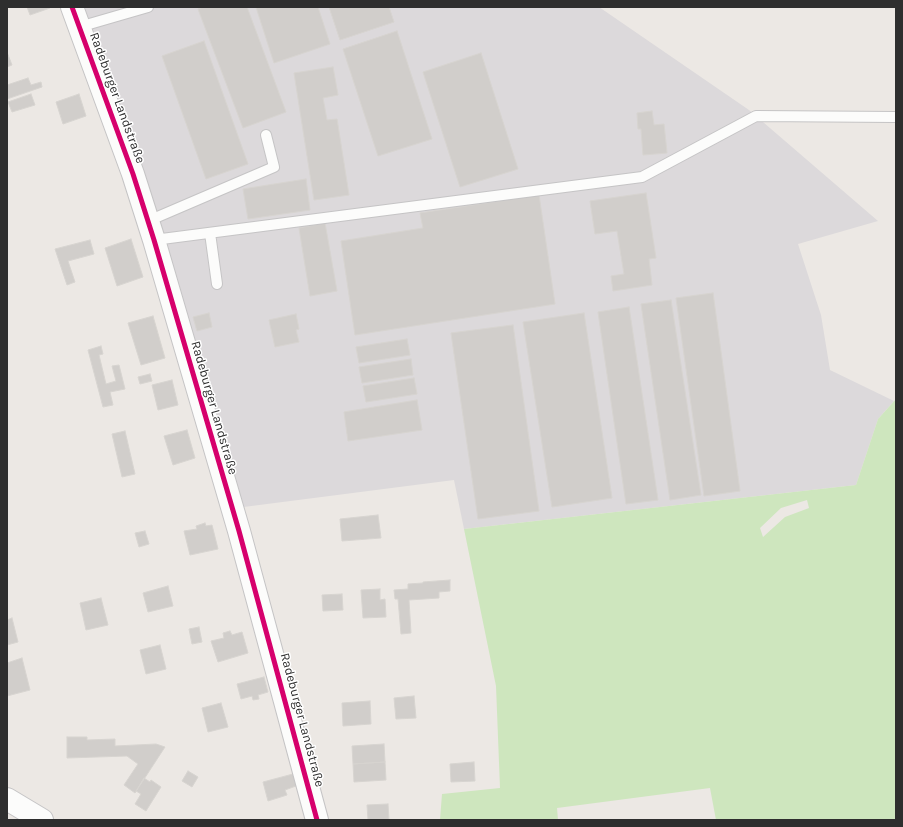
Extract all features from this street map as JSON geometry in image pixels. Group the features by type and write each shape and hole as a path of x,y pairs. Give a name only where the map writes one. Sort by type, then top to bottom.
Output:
{"street":[{"name":"Radeburger Landstraße","path":"72,7 133,174 151,231 241,538 317,820"},
{"path":"7,800 42,820"}],"lane":[{"path":"79,27 148,7"},
{"path":"151,231 210,232 642,178 756,116 896,117"},
{"path":"151,231 274,167 266,135"},
{"path":"210,232 217,284"}],"shaded area":[{"path":"72,7 599,7 749,110 878,221 798,244 821,315 830,370 894,401 878,419 856,485 464,529 454,480 228,509"}],"green space":[{"path":"896,399 896,820 716,820 710,788 557,808 558,820 440,820 442,794 500,788 496,686 464,529 856,485 878,419","holes":["807,500 809,508 785,517 763,537 760,528 781,508"]}],"building":[{"path":"27,7 49,7 50,8 30,15"},
{"path":"203,7 247,7 286,112 243,128 198,9"},
{"path":"256,7 318,7 330,44 274,63"},
{"path":"329,7 389,7 394,22 340,40"},
{"path":"397,31 432,139 378,156 343,49"},
{"path":"204,41 248,164 206,179 162,56"},
{"path":"7,52 12,65 7,67"},
{"path":"481,53 518,169 460,187 423,72"},
{"path":"333,67 338,95 323,98 327,120 337,119 349,195 314,200 294,73"},
{"path":"28,78 31,85 41,82 42,87 7,99 7,85"},
{"path":"31,94 35,105 12,112 8,102"},
{"path":"79,94 86,116 63,124 56,102"},
{"path":"652,111 654,125 664,124 667,153 643,155 641,129 638,129 637,113"},
{"path":"306,179 310,210 248,219 243,189"},
{"path":"646,193 656,258 649,259 652,285 613,291 611,276 624,274 617,231 595,234 590,201"},
{"path":"539,195 555,304 355,335 341,241 423,228 420,213"},
{"path":"325,223 337,291 310,296 299,228"},
{"path":"131,239 143,277 117,286 105,248"},
{"path":"90,240 94,254 68,261 75,282 67,285 55,249"},
{"path":"713,293 740,491 704,496 676,298"},
{"path":"671,300 701,495 670,500 641,304"},
{"path":"629,307 658,500 626,504 598,312"},
{"path":"209,313 212,327 197,331 193,317"},
{"path":"584,313 612,498 552,507 523,322"},
{"path":"296,314 299,329 296,330 299,342 275,347 269,320"},
{"path":"153,316 165,358 141,365 128,323"},
{"path":"513,325 539,511 478,519 451,333"},
{"path":"407,339 410,355 359,363 356,347"},
{"path":"101,346 103,354 99,355 106,384 116,381 112,366 119,365 125,389 110,392 113,405 103,407 88,350"},
{"path":"411,359 413,375 362,383 359,367"},
{"path":"150,374 152,381 140,384 138,377"},
{"path":"414,378 417,394 366,402 363,386"},
{"path":"172,380 178,405 158,410 152,385"},
{"path":"417,400 422,430 348,441 344,412"},
{"path":"187,430 195,458 173,465 164,436"},
{"path":"125,431 135,474 122,477 112,434"},
{"path":"378,515 381,538 342,541 340,519"},
{"path":"205,523 206,526 212,525 218,549 190,555 184,531 197,529 196,526"},
{"path":"145,531 149,544 139,547 135,533"},
{"path":"450,580 450,591 439,592 439,598 409,600 411,633 401,634 398,599 395,599 394,590 408,589 408,584"},
{"path":"168,586 173,606 148,612 143,593"},
{"path":"380,589 380,600 385,599 386,617 363,618 361,590"},
{"path":"342,594 343,610 323,611 322,595"},
{"path":"101,598 108,625 86,630 80,603"},
{"path":"12,618 18,642 7,645 7,620"},
{"path":"199,627 202,642 192,644 189,629"},
{"path":"230,631 232,635 242,632 248,653 218,662 211,641 224,638 223,633"},
{"path":"160,645 166,669 146,674 140,650"},
{"path":"22,658 30,690 7,696 7,663"},
{"path":"264,677 268,692 258,695 259,699 253,700 252,696 241,699 237,684"},
{"path":"414,696 416,718 396,719 394,698"},
{"path":"370,701 371,724 343,726 342,703"},
{"path":"221,703 228,727 208,732 202,708"},
{"path":"67,737 87,737 87,740 115,739 115,746 156,744 165,747 135,793 124,785 138,764 127,756 67,758"},
{"path":"384,744 385,762 353,764 352,746"},
{"path":"385,762 386,780 354,782 353,764"},
{"path":"474,762 475,781 451,782 450,764"},
{"path":"188,771 198,777 192,787 182,781"},
{"path":"293,774 296,786 285,790 287,795 268,801 263,782"},
{"path":"144,778 150,782 151,780 161,787 146,811 135,804 141,794 136,791"},
{"path":"388,804 389,820 368,820 367,805"}],"cycle path":[{"path":"72,7 133,174 154,240 239,531 317,820"}]}
